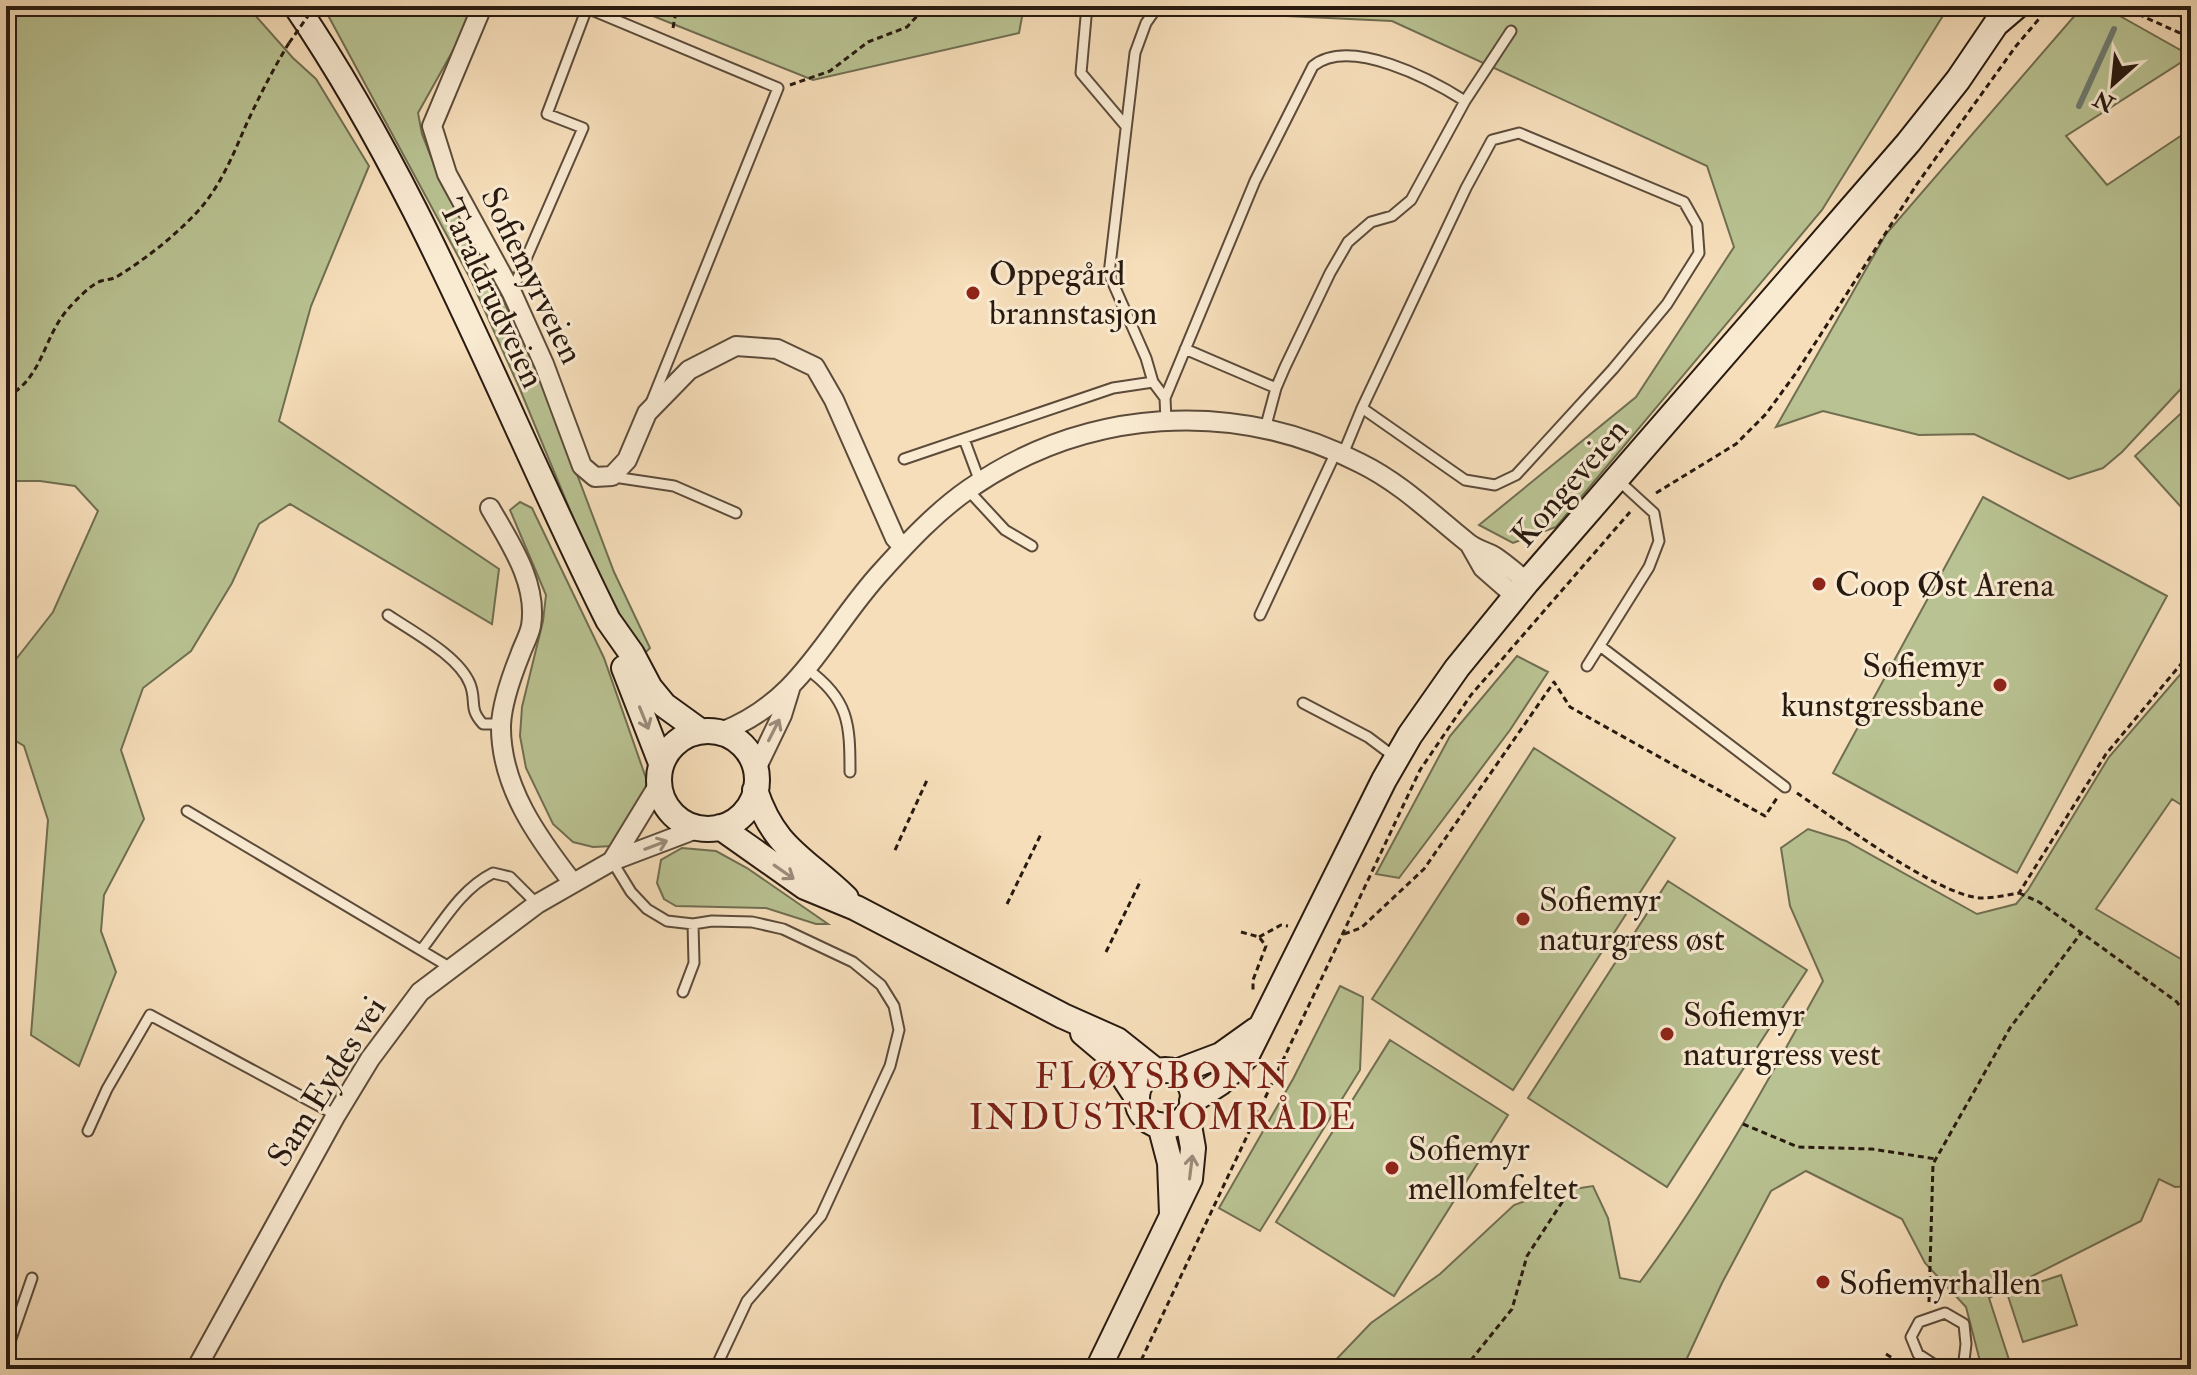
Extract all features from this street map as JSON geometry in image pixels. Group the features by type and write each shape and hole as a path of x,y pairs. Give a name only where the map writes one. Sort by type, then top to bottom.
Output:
{"main road":[{"name":"Taraldrudveien","path":"296,6 358,103 415,207 608,620 660,774"},
{"name":"Kongeveien","path":"1190,1108 1246,1057 1396,759 1457,668 1521,589 1908,143 1958,80 1999,15 2017,6"},
{"name":"Taraldrudveien","path":"608,620 664,705 711,732"},
{"path":"856,908 820,873 784,847 770,829 743,745 711,732 676,742 660,774 661,795 671,813 679,820 709,828 805,887 856,908 1063,1016 1117,1040 1188,1082 1193,1148 1190,1179 1098,1369"},
{"path":"709,828 736,820 746,810 756,780"},
{"path":"1063,1016 1109,1055 1136,1096 1142,1115 1160,1125 1175,1124 1190,1108"},
{"name":"Kongeveien","path":"1166,1071 1221,1055 1258,1029"},
{"path":"1136,1096 1143,1080 1166,1071"},
{"path":"1160,1125 1170,1163 1172,1216"}],"street":[{"path":"2181,6 2191,11"},
{"name":"Sofiemyrveien","path":"479,14 432,126 447,174 512,293 544,364 582,466 595,477 612,476"},
{"path":"612,476 627,460 647,413 689,370 736,346 777,349 815,367 834,400 895,538 903,547"},
{"path":"711,732 753,718 790,689 873,579 919,531 974,486 1028,455 1084,433 1124,424 1166,420 1204,421 1265,429 1293,435 1340,453 1389,479 1470,545 1483,568 1521,589"},
{"path":"490,508 522,563 530,595 531,626 516,666 501,724 504,758 519,801 541,842 573,883"},
{"path":"756,780 790,689"},
{"name":"Sam Eydes vei","path":"612,861 660,774"},
{"name":"Sam Eydes vei","path":"196,1369 336,1115 370,1059 420,992 537,904 573,883 612,861 709,828"}],"lane":[{"path":"1087,6 1081,73 1125,125"},
{"path":"1158,6 1146,23 1135,53 1109,274 1146,358 1153,382 1165,398"},
{"path":"512,293 583,128 547,114 587,8 778,88 647,413"},
{"path":"1265,429 1276,388 1330,273 1348,242 1371,222 1392,216 1411,200 1465,101 1511,31"},
{"path":"1166,420 1165,398 1185,349 1255,181 1313,66 1320,60 1343,56 1373,60 1409,70 1465,101"},
{"path":"1260,615 1492,140 1505,134 1519,133 1684,202 1697,225 1699,253 1667,304 1516,475 1495,485 1465,480 1362,408"},
{"path":"1185,349 1276,388"},
{"path":"904,459 1113,388 1153,382"},
{"path":"964,439 974,486 1005,530 1032,546"},
{"path":"612,476 674,486 736,513"},
{"path":"1587,666 1649,567 1659,541 1657,520 1643,501 1616,479"},
{"path":"388,615 428,642 463,672 470,685 472,713 483,724 501,724"},
{"path":"1600,646 1785,787"},
{"path":"807,669 844,708 850,735 850,772"},
{"path":"1303,703 1368,737 1396,759"},
{"path":"187,811 451,968"},
{"path":"612,861 631,892 647,909 667,921 693,924 752,922 783,929 853,962 881,985 894,1006 899,1030 890,1066 821,1216 747,1301 715,1369"},
{"path":"422,949 466,892 493,873 510,877 537,904"},
{"path":"683,992 694,963 693,924"},
{"path":"88,1131 107,1089 150,1015 336,1115"},
{"path":"6,1353 32,1278"},
{"path":"1941,1369 1918,1354 1911,1337 1919,1322 1945,1313 1964,1324 1966,1344 1963,1369"}],"path":[{"path":"6,397 32,376 67,310 99,281 114,279 142,260 186,223 208,199 225,172 268,78 315,6"},
{"path":"670,43 677,6"},
{"path":"778,88 830,71 868,42 907,27 918,15 921,6"},
{"path":"1964,6 1971,12"},
{"path":"2038,6 2045,11"},
{"path":"1137,1369 1344,934 1408,792 1450,724 1611,532 1643,501 1719,457 1766,414 1796,373 1924,173 2016,46 2050,6"},
{"path":"2120,6 2191,38"},
{"path":"2019,893 2106,754 2191,652"},
{"path":"1344,934 1361,928 1424,869 1554,682 1570,707 1765,816 1785,787 1881,849 1955,891 1980,898 2019,893 2039,902 2177,1002 2191,1024"},
{"path":"895,850 928,778"},
{"path":"1007,904 1042,832"},
{"path":"1106,952 1141,880"},
{"path":"1259,937 1281,925 1289,927"},
{"path":"1241,932 1259,937 1266,946 1253,980 1253,995"},
{"path":"1929,1318 1933,1164 2010,1028 2081,933"},
{"path":"1743,1124 1798,1147 1872,1149 1936,1159"},
{"path":"1467,1369 1512,1309 1527,1256 1570,1190"},
{"path":"1886,1354 1894,1359 1891,1368"}],"green space":[{"path":"6,6 247,6 316,79 369,166 311,306 279,421 499,569 492,624 290,504 259,524 232,583 191,651 143,688 121,750 144,819 104,895 101,931 116,972 79,1066 31,1035 48,820 24,746 6,735 6,672 53,612 98,511 75,486 40,481 6,481"},
{"path":"323,6 478,6 418,113 422,134 442,185 485,263 539,374 614,572 650,648 643,655 601,585 471,280"},
{"path":"628,6 1024,6 1019,33 813,80"},
{"path":"1245,6 1949,6 1822,210 1556,527 1513,543 1479,525 1636,397 1734,247 1707,166 1392,21 1244,14"},
{"path":"2083,6 2102,6 2191,56 2066,136 2107,185 2191,129 2191,378 2103,468 2069,479 1974,434 1919,435 1823,411 1776,427 1886,234"},
{"path":"2191,404 2191,518 2135,456"},
{"name":"Sofiemyr kunstgressbane","path":"1983,497 2167,596 2017,873 1833,773"},
{"path":"520,502 532,508 604,658 647,781 643,813 613,846 593,847 573,842 553,824 526,768 520,736 522,707 543,621 546,595 510,510"},
{"path":"1517,656 1548,672 1510,730 1399,878 1376,874 1450,736"},
{"path":"2191,662 2191,811 2172,799 2096,909 2191,965 2191,1186 2175,1187 2159,1179 2141,1221 1989,1298 2012,1369 1982,1369 1966,1307 1925,1263 1902,1219 1806,1171 1771,1191 1722,1283 1682,1369 1327,1369 1371,1323 1440,1274 1514,1205 1548,1193 1593,1186 1608,1218 1620,1278 1640,1282 1714,1173 1823,981 1790,906 1781,848 1808,829 1846,841 1977,914 2016,904 2028,890 2109,757"},
{"name":"Sofiemyr naturgress øst","path":"1534,748 1675,838 1513,1090 1372,999"},
{"path":"682,848 716,851 747,868 828,924 816,924 766,908 676,906 664,899 657,883 661,860"},
{"name":"Sofiemyr naturgress vest","path":"1668,881 1807,970 1667,1187 1528,1098"},
{"path":"1340,986 1363,997 1360,1070 1260,1231 1219,1208 1293,1079"},
{"name":"Sofiemyr mellomfeltet","path":"1390,1040 1508,1115 1394,1296 1276,1222"},
{"path":"2061,1275 2077,1325 2023,1342 2007,1293"}],"waterway":[{"path":"2079,106 2114,29"}],"place":[{"name":"Oppegård brannstasjon","path":"973,293"},
{"name":"Coop Øst Arena","path":"1819,584"},
{"name":"Sofiemyr kunstgressbane","path":"2000,685"},
{"name":"Sofiemyr naturgress øst","path":"1523,919"},
{"name":"Sofiemyr naturgress vest","path":"1667,1034"},
{"name":"Sofiemyr mellomfeltet","path":"1392,1168"},
{"name":"Sofiemyrhallen","path":"1823,1282"}],"district":[{"name":"FLØYSBONN INDUSTRIOMRÅDE","path":"1163,1096"}]}
